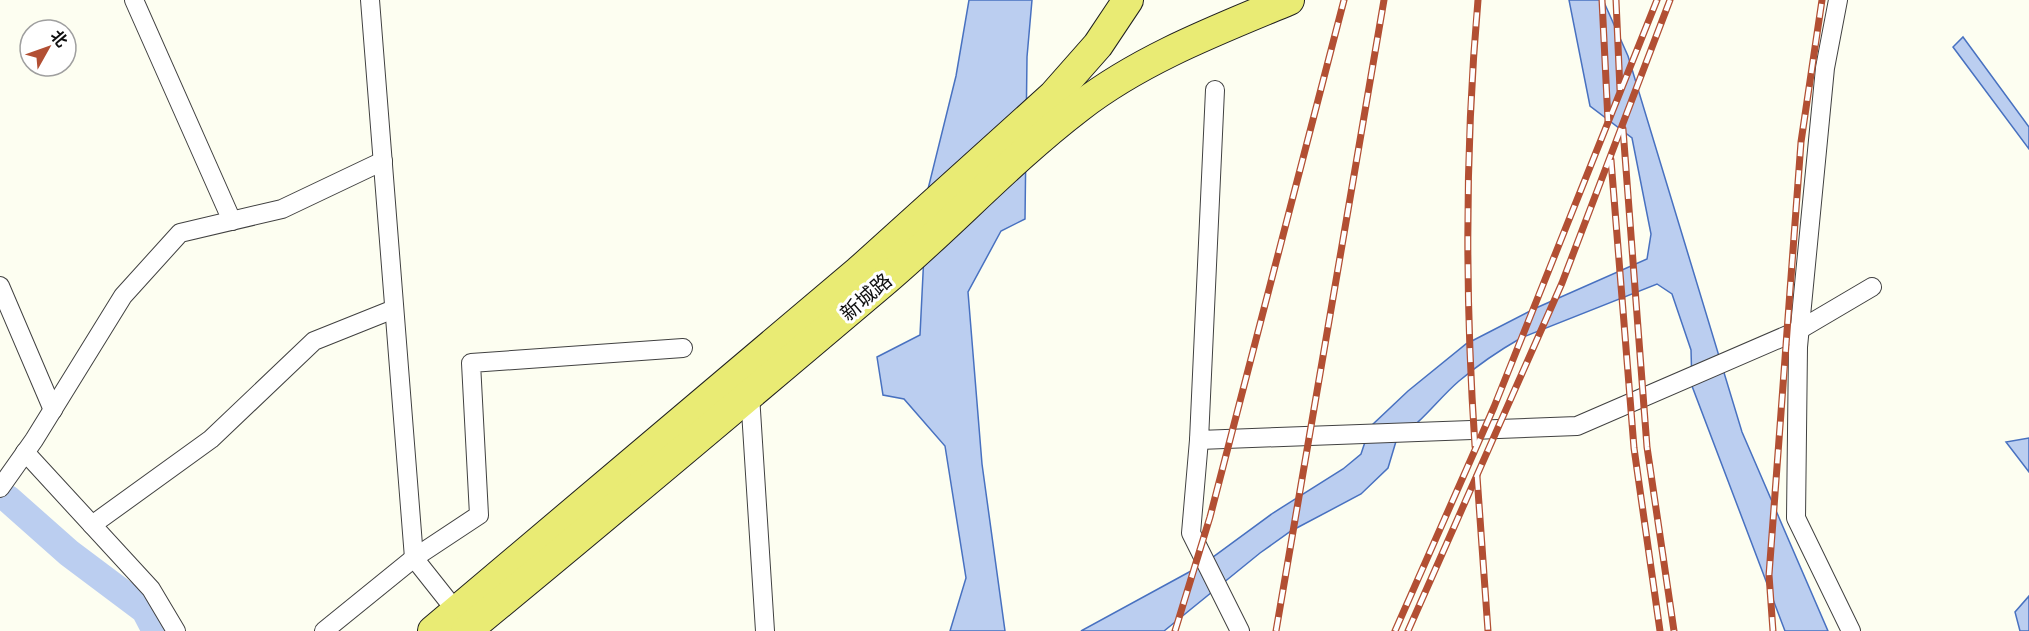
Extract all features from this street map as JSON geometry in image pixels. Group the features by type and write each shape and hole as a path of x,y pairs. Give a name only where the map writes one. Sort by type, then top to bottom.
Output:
{"main road":[{"name":"新城路","path":"469,624 1053,96 1098,45 1128,0"},
{"name":"新城路","path":"433,631 469,624 750,395 915,253 1028,149 1081,105 1131,73 1212,32 1289,0"}],"street":[{"path":"134,0 232,221"},
{"path":"370,0 414,558 469,624"},
{"path":"1838,0 1825,68 1800,330 1796,518 1851,631"},
{"path":"1215,90 1199,440 1191,533 1240,631"},
{"path":"0,488 123,296 180,233 282,209 383,161"},
{"path":"0,286 52,410"},
{"path":"1199,440 1577,426 1800,330 1872,287"},
{"path":"92,525 211,439 314,342 394,309"},
{"path":"324,631 414,558 479,515 471,363 683,348"},
{"path":"750,395 765,631"},
{"path":"25,452 151,589 176,631"}],"water":[{"path":"969,0 1032,0 1027,57 1025,219 1001,231 968,292 982,464 1005,631 950,631 966,578 945,446 904,399 883,395 877,357 920,335 927,193 956,76"},
{"path":"1569,0 1603,0 1628,56 1742,432 1828,631 1785,631 1692,386 1691,350 1672,294 1657,284 1521,338 1489,358 1459,381 1414,425 1397,438 1388,468 1361,494 1291,531 1260,553 1164,631 1081,631 1202,565 1273,513 1343,469 1361,454 1370,427 1408,391 1466,344 1536,308 1647,259 1651,234 1632,138 1590,106"},
{"path":"1963,37 2029,127 2029,149 1953,47"},
{"path":"2029,438 2029,472 2006,442"},
{"path":"2029,596 2029,631 2020,631 2015,612"}],"waterway":[{"path":"8,499 69,553 145,610 156,631"}],"railway":[{"path":"1175,631 1210,517 1344,0"},
{"path":"1276,631 1384,0"},
{"path":"1475,446 1469,335 1468,223 1471,111 1478,0"},
{"path":"1602,0 1608,121"},
{"path":"1616,0 1620,90"},
{"path":"1395,631 1494,407 1657,0"},
{"path":"1408,631 1562,283 1670,0"},
{"path":"1773,631 1769,575 1801,142 1822,0"},
{"path":"1623,129 1647,447 1674,631"},
{"path":"1611,160 1634,448 1660,631"},
{"path":"1477,476 1488,631"}]}
